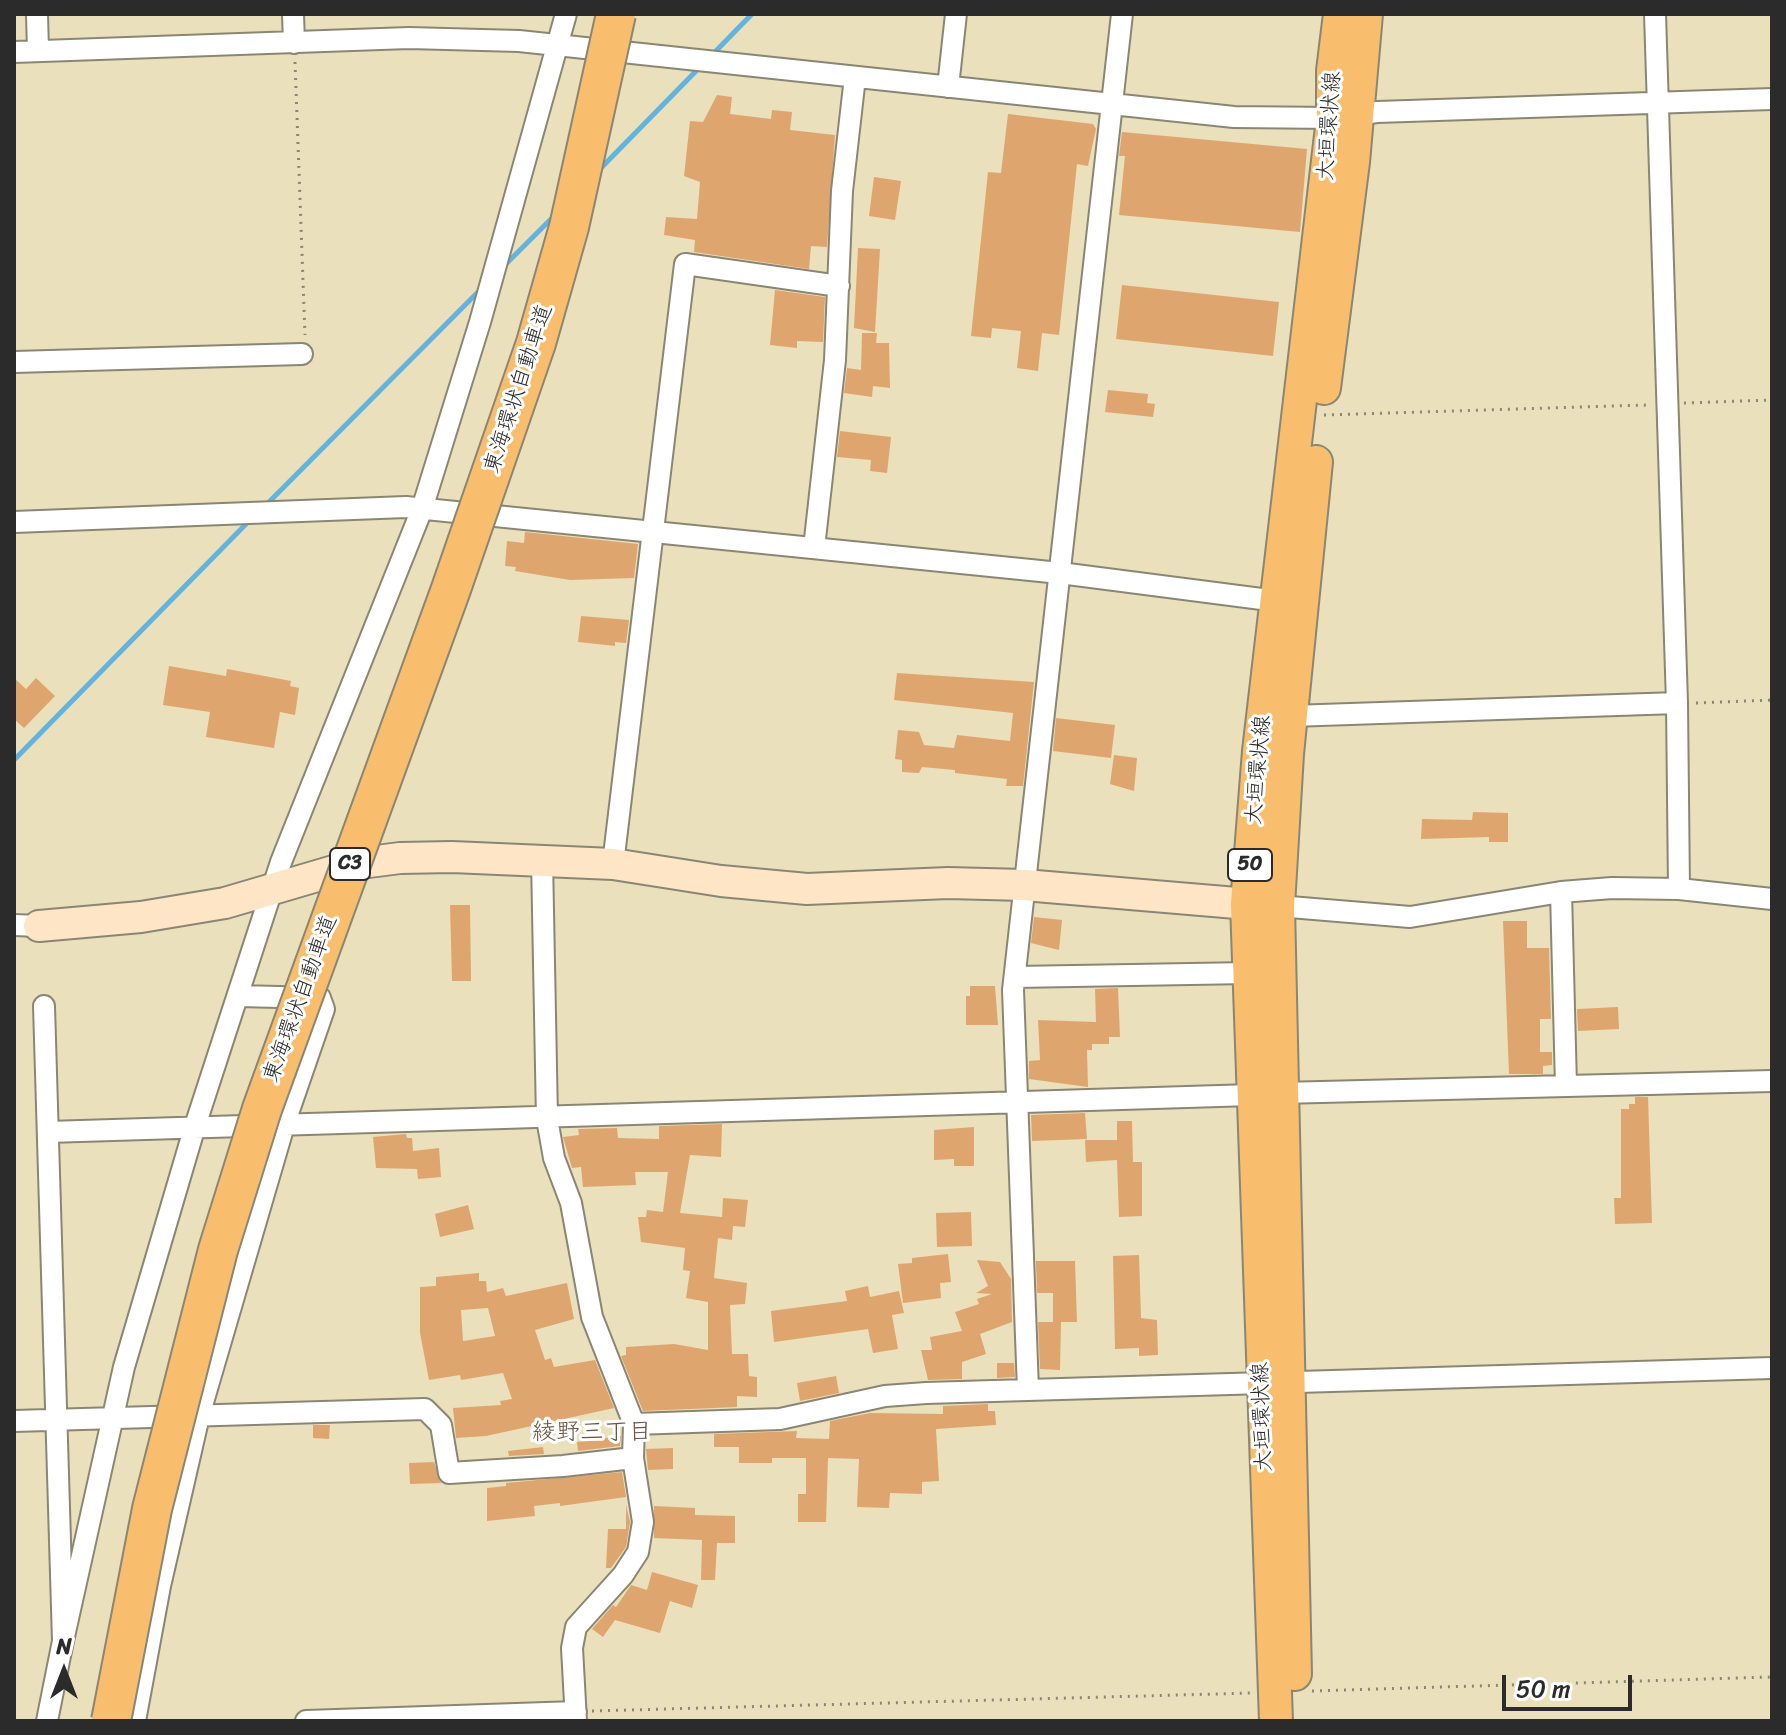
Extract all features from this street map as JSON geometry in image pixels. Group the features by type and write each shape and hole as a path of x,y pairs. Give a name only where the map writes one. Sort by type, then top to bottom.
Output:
{"highway":[{"name":"東海環状自動車道","path":"111,1721 152,1509 218,1250 262,1109 466,547 536,343 572,213 616,14"}],"main road":[{"name":"大垣環状線","path":"1266,1094 1249,973 1291,716 1320,415 1343,250 1344,116 1333,71 1340,14"},
{"name":"大垣環状線","path":"1285,1706 1259,751 1344,116 1366,14"}],"street":[{"path":"37,14 38,51"},
{"path":"293,14 294,43"},
{"path":"47,1721 112,1419 195,1126 281,862 422,509 503,243 547,73 566,14"},
{"path":"948,87 956,14"},
{"path":"1028,1390 1015,977 1122,14"},
{"path":"1655,14 1677,703 1679,889"},
{"path":"14,52 409,38 558,45 1234,117 1344,116 1772,99"},
{"path":"814,548 835,360 842,191 855,77"},
{"path":"613,864 685,264 839,286"},
{"path":"14,362 302,354"},
{"path":"14,522 422,509 1060,573 1277,601"},
{"path":"1291,716 1677,703"},
{"path":"26,926 141,917 272,892 361,863 400,858 542,859 613,864 721,881 807,889 948,883 1024,885 1410,917 1561,892 1612,888 1679,889 1772,899"},
{"path":"306,1721 576,1716 572,1648 576,1627 623,1575 638,1552 643,1522 633,1458 634,1424 592,1317 571,1203 554,1158 547,1119 542,859"},
{"path":"1561,892 1566,1086"},
{"path":"1015,977 1249,973"},
{"path":"135,1721 160,1586 199,1416 285,1122 324,1009 320,998 238,996"},
{"path":"44,1006 63,1641"},
{"path":"48,1132 285,1122 547,1119 1266,1094 1772,1081"},
{"path":"634,1424 780,1419 885,1396 1772,1368"},
{"path":"14,1421 425,1409 441,1425 449,1473 633,1458"}],"path":[{"path":"294,43 305,339 302,354"},
{"path":"1320,415 1772,400"},
{"path":"1677,703 1772,700"},
{"path":"576,1716 1285,1706 1772,1677"}],"building":[{"path":"717,95 732,97 730,114 771,119 772,110 792,112 790,130 835,135 827,247 811,246 809,269 694,252 695,240 664,235 666,217 697,219 700,182 684,176 690,121 703,122"},
{"path":"1008,114 1093,124 1096,129 1088,166 1077,164 1059,335 1042,333 1038,371 1017,368 1021,331 992,328 991,338 971,336 988,172 1001,173"},
{"path":"1122,132 1307,149 1300,232 1119,215 1125,156 1119,156"},
{"path":"874,177 901,181 895,220 869,216"},
{"path":"858,248 880,249 875,332 854,328"},
{"path":"1122,285 1279,302 1273,356 1116,339"},
{"path":"775,290 825,297 823,342 797,341 797,348 770,345"},
{"path":"862,333 877,333 876,343 889,343 890,388 873,386 872,397 844,393 847,368 861,370"},
{"path":"1108,390 1148,394 1147,403 1155,404 1153,417 1105,412"},
{"path":"840,431 891,437 887,473 870,471 871,460 837,457"},
{"path":"525,532 638,544 634,578 570,580 515,571 516,567 505,566 507,541 524,543"},
{"path":"581,616 629,620 626,643 615,642 615,646 578,642"},
{"path":"169,666 226,676 227,669 291,681 290,686 299,688 295,715 280,712 274,748 206,737 210,712 163,705"},
{"path":"897,673 1034,682 1023,786 1006,786 1007,779 955,773 955,770 922,767 919,773 902,772 902,760 895,759 898,730 919,732 924,745 954,748 957,735 1010,741 1013,713 894,700"},
{"path":"14,678 26,689 36,678 55,696 24,728 14,719"},
{"path":"1056,718 1115,725 1111,758 1053,751"},
{"path":"1114,755 1137,758 1134,791 1110,784"},
{"path":"1473,812 1508,813 1508,842 1489,842 1489,837 1421,839 1422,819 1472,820"},
{"path":"450,905 470,905 471,981 452,981"},
{"path":"1034,917 1062,920 1059,950 1031,943"},
{"path":"1503,921 1527,921 1527,948 1549,948 1551,1019 1540,1019 1540,1052 1552,1052 1552,1065 1543,1066 1543,1074 1509,1074"},
{"path":"970,986 995,986 998,1025 966,1025 966,996 970,996"},
{"path":"1118,988 1120,1037 1109,1037 1109,1044 1092,1044 1092,1050 1087,1050 1088,1087 1029,1079 1029,1061 1040,1060 1038,1020 1096,1022 1095,989"},
{"path":"1618,1007 1619,1029 1578,1031 1577,1009"},
{"path":"1635,1097 1648,1097 1652,1223 1615,1224 1614,1198 1621,1198 1621,1109 1629,1109 1629,1104 1635,1104"},
{"path":"1085,1113 1087,1139 1032,1141 1031,1115"},
{"path":"1117,1121 1132,1121 1133,1162 1142,1162 1142,1216 1119,1217 1117,1160 1086,1162 1085,1140 1117,1140"},
{"path":"722,1124 721,1157 690,1155 680,1213 722,1217 723,1198 748,1200 745,1227 733,1226 732,1240 718,1238 714,1278 747,1283 745,1304 730,1305 732,1354 748,1354 749,1376 757,1377 757,1397 737,1396 737,1407 643,1411 621,1356 626,1355 626,1347 674,1344 708,1350 708,1302 686,1298 690,1271 683,1270 685,1248 641,1242 638,1217 646,1217 647,1210 663,1212 668,1172 635,1172 636,1185 583,1187 581,1167 572,1168 563,1137 579,1135 578,1129 617,1128 618,1138 659,1139 659,1126"},
{"path":"974,1127 974,1166 954,1166 954,1159 934,1160 934,1130"},
{"path":"406,1134 407,1138 412,1138 413,1151 439,1148 441,1177 418,1179 417,1169 376,1168 373,1137"},
{"path":"468,1205 474,1229 440,1237 435,1214"},
{"path":"971,1212 972,1246 937,1247 936,1213"},
{"path":"948,1254 951,1282 940,1283 941,1298 903,1303 898,1264 912,1263 912,1258"},
{"path":"1139,1255 1141,1318 1157,1320 1158,1355 1139,1356 1139,1348 1115,1349 1113,1256"},
{"path":"977,1260 1000,1262 1011,1279 1012,1322 980,1334 986,1354 962,1362 962,1379 928,1380 921,1350 932,1350 930,1337 962,1331 955,1312 979,1304 977,1299 992,1294 976,1293 988,1286"},
{"path":"1036,1261 1075,1261 1077,1322 1061,1322 1060,1370 1040,1369 1038,1322 1053,1322 1053,1293 1037,1293"},
{"path":"479,1273 479,1281 486,1281 487,1292 503,1288 506,1296 567,1283 574,1319 535,1330 545,1360 551,1358 554,1367 595,1360 614,1408 486,1436 456,1438 453,1408 501,1405 500,1401 512,1399 503,1373 461,1380 460,1375 429,1380 420,1333 420,1287 436,1286 436,1277","holes":["488,1308 495,1336 463,1341 461,1310"]},
{"path":"868,1286 870,1297 899,1291 904,1313 892,1315 898,1349 873,1353 868,1329 774,1342 771,1311 847,1301 845,1291"},
{"path":"997,1363 1014,1363 1015,1377 997,1378"},
{"path":"836,1376 839,1393 800,1401 797,1383"},
{"path":"988,1404 988,1411 995,1411 996,1425 936,1429 939,1481 922,1482 922,1494 890,1493 889,1508 857,1507 859,1459 828,1458 826,1522 798,1522 798,1494 806,1494 806,1458 772,1458 772,1463 739,1463 739,1447 714,1447 714,1434 797,1431 796,1438 829,1439 830,1421 870,1413 943,1414 943,1406"},
{"path":"313,1425 330,1425 329,1439 313,1438"},
{"path":"621,1436 620,1446 578,1451 577,1442"},
{"path":"543,1447 544,1454 509,1456 508,1451"},
{"path":"673,1448 673,1469 648,1470 646,1449"},
{"path":"434,1462 441,1483 410,1484 409,1463"},
{"path":"622,1472 626,1497 560,1506 560,1503 534,1506 535,1516 487,1521 487,1488 506,1486 506,1483"},
{"path":"626,1505 630,1522 626,1547 611,1568 606,1568 608,1529 626,1529"},
{"path":"654,1506 695,1508 695,1515 735,1516 735,1543 717,1543 715,1580 701,1580 702,1540 654,1538"},
{"path":"652,1572 698,1585 692,1608 670,1601 660,1633 615,1620 603,1637 592,1629 613,1605 616,1607 631,1585 647,1590"}],"waterway":[{"path":"711,56 752,14"},
{"path":"599,170 701,66"},
{"path":"503,267 555,215"},
{"path":"266,505 482,288"},
{"path":"14,760 250,520"}],"district":[{"name":"綾野三丁目","path":"592,1433"}]}
